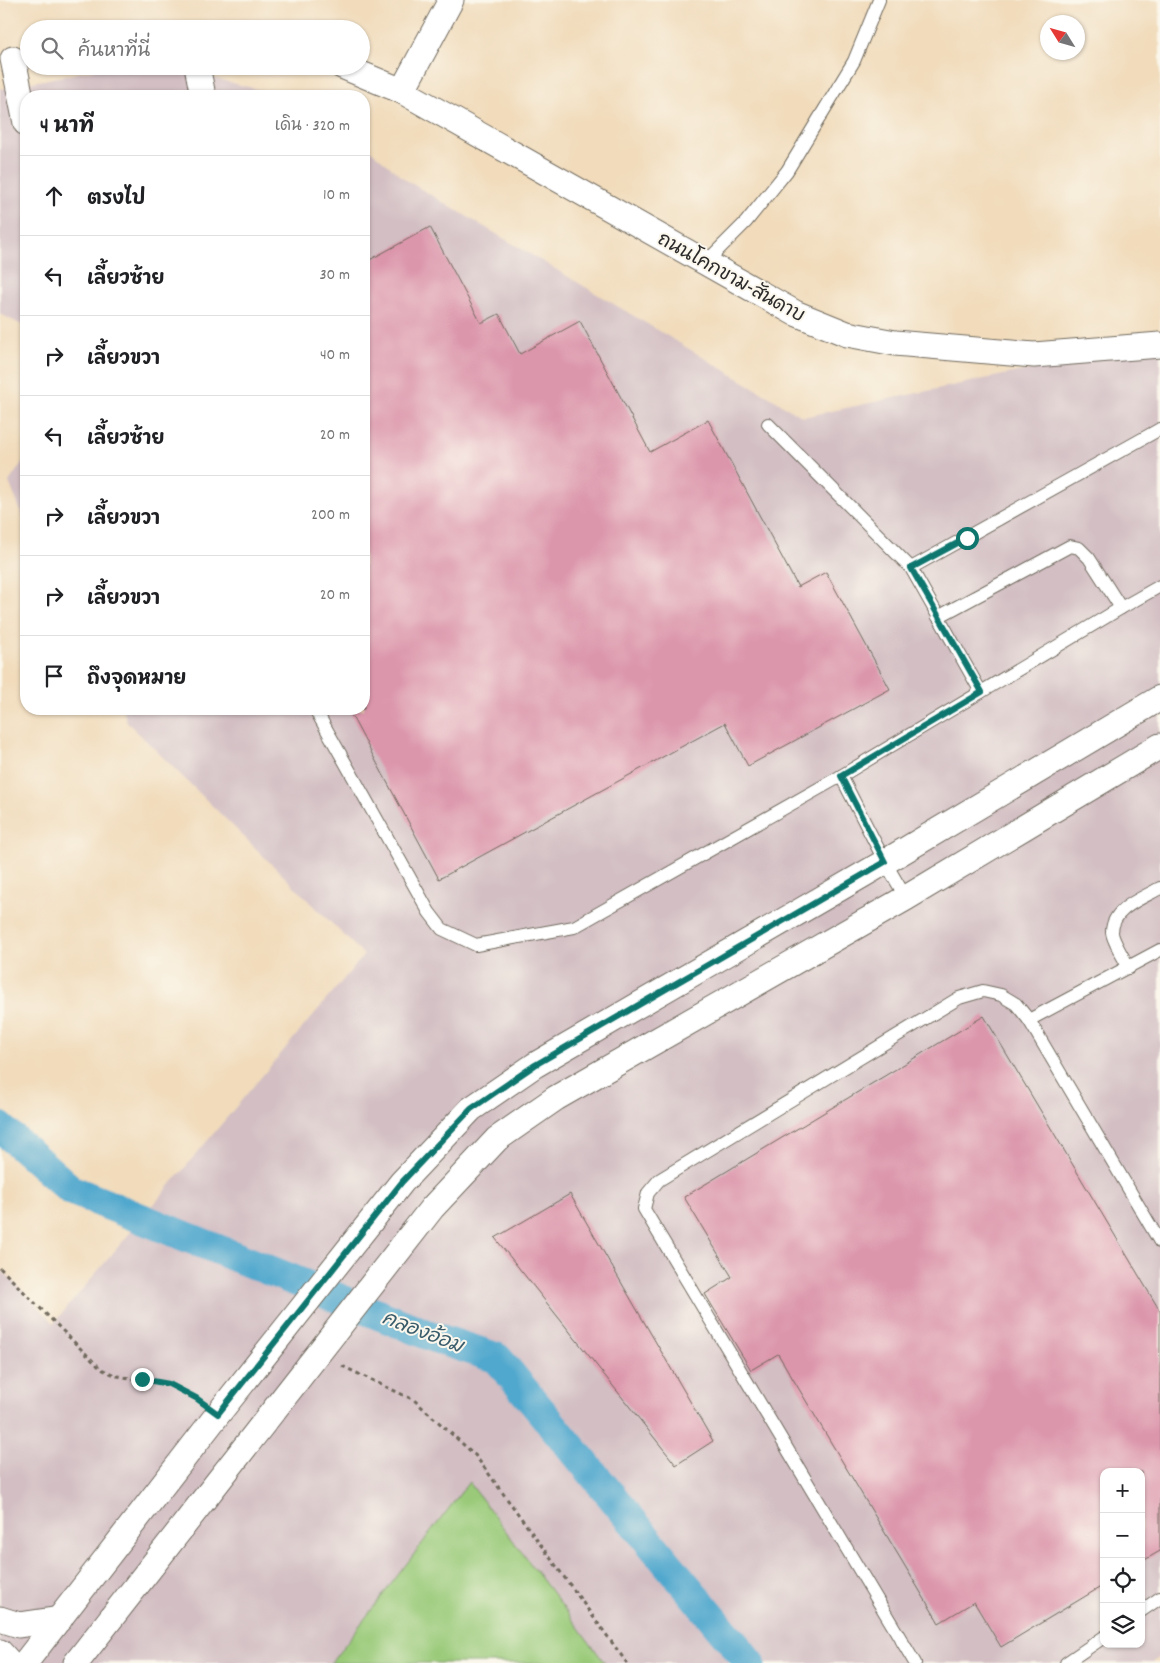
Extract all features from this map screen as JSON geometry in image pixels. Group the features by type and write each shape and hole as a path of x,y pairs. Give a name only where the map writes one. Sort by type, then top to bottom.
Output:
{"street":[{"path":"402,91 451,0"},
{"path":"14,59 20,91"},
{"path":"199,75 202,90"},
{"name":"ถนนโคกขาม-สันดาบ","path":"364,75 402,91 706,263 804,316 847,334 894,343 1034,355 1160,345"},
{"path":"25,1663 218,1414 402,1182 471,1109 535,1065 885,862 1160,698"},
{"path":"76,1663 88,1653 432,1208 497,1139 556,1098 906,898 1160,746"},
{"path":"0,1620 19,1624 60,1619"},
{"path":"0,1652 10,1663"}],"lane":[{"path":"706,263 746,222 787,171 854,61 879,0"},
{"path":"768,424 911,568 982,692"},
{"path":"911,568 1160,429"},
{"path":"938,617 1070,546 1079,548 1089,558 1121,608"},
{"path":"318,715 429,912 442,930 476,945 574,927 841,776 1160,586"},
{"path":"841,776 885,862 906,898"},
{"path":"1129,968 1112,933 1115,920 1125,908 1160,888"},
{"path":"1029,1020 1160,950"},
{"path":"915,1663 644,1209 648,1193 659,1180 959,998 983,991 1001,995 1016,1004 1029,1020 1160,1242"},
{"path":"1145,1608 1160,1598"},
{"path":"1066,1663 1100,1640"}],"path":[{"path":"0,1268 101,1370 116,1376 169,1384 196,1398 218,1414"},
{"path":"317,1355 414,1400 476,1455 626,1663"}],"shaded area":[{"path":"68,75 201,75 260,90 20,90 20,324 0,314 0,89"},
{"path":"370,150 406,180 803,417 1160,342 1160,1656 1153,1663 0,1663 0,1268 54,1323 364,955 127,722 125,715 370,715"},
{"path":"20,466 20,509 9,482"}],"green space":[{"path":"469,1482 605,1663 331,1663"}],"building":[{"path":"430,227 481,323 499,314 520,354 580,321 650,452 708,420 798,587 826,572 890,689 748,766 725,723 439,879 351,715 370,715 370,260"},
{"path":"984,1016 1160,1311 1160,1551 1145,1560 1145,1468 1100,1468 1100,1587 1001,1647 974,1602 939,1623 778,1354 751,1370 705,1294 732,1277 684,1197"},
{"path":"570,1194 713,1441 676,1465 495,1238"}],"waterway":[{"name":"คลองอ้อม","path":"0,1127 71,1190 436,1338 497,1358 750,1663"}],"route":[{"path":"142,1379 169,1384 196,1398 218,1414 402,1182 471,1109 535,1065 885,862 841,776 982,692 911,568 967,538"}]}
